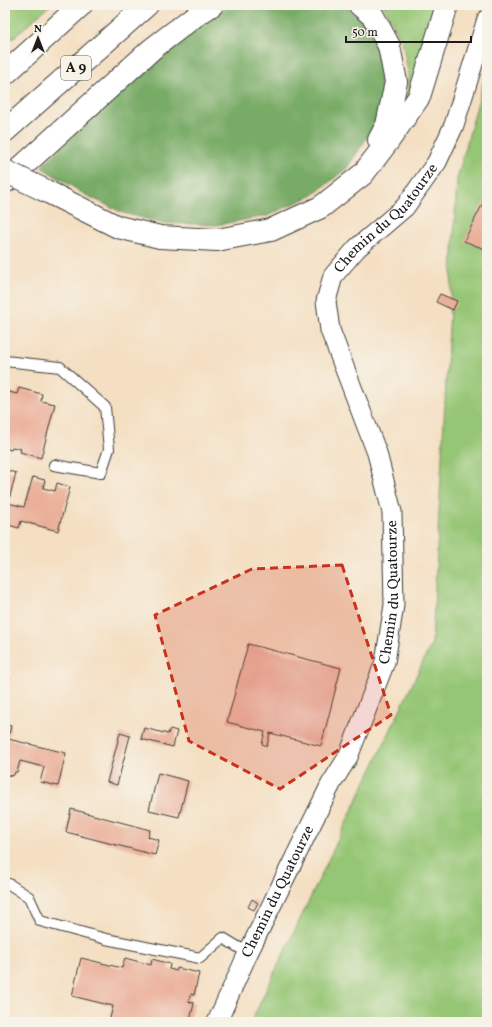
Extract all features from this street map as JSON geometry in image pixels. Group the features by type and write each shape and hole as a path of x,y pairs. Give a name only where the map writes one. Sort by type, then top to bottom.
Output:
{"highway":[{"path":"5,74 81,5"},
{"name":"A 9","path":"5,130 147,5"},
{"path":"5,182 152,49 212,5"},
{"path":"360,5 373,16 389,46 396,82 387,125 363,174"},
{"path":"5,171 118,227 160,237 217,240 271,230 321,207 363,174 419,97 447,5"}],"street":[{"name":"Chemin du Quatourze","path":"217,1022 248,953 331,784 348,756 385,662 394,605 392,512 377,453 330,330 326,301 333,276 357,248 405,207 437,162 454,125 487,19"}],"lane":[{"path":"5,361 60,367 105,407 109,449 101,473 54,465"},
{"path":"6,882 29,897 40,921 106,939 200,958 223,938 248,953"}],"highlighted area":[{"path":"342,565 391,715 280,789 189,741 155,615 252,569"}],"green space":[{"path":"5,5 50,5 5,45"},
{"path":"234,5 344,5 365,22 379,49 385,82 377,122 347,168 313,195 267,216 216,225 162,223 123,213 84,194 41,167 146,68 207,20 220,11"},
{"path":"382,5 439,5 407,107 408,72 402,41"},
{"path":"487,69 487,1022 251,1022 432,643 457,179"}],"building":[{"path":"483,203 487,205 487,250 464,241"},
{"path":"440,294 457,301 453,310 436,302"},
{"path":"19,388 42,394 41,401 55,404 41,458 20,452 21,449 12,447 11,450 5,448 5,391 17,394"},
{"path":"5,470 16,473 8,503 24,507 33,477 45,480 43,488 55,491 57,483 70,487 58,531 21,521 19,528 5,524"},
{"path":"248,644 341,668 321,746 270,733 267,746 262,744 265,732 227,722"},
{"path":"5,676 10,677 6,696 5,696"},
{"path":"5,724 11,726 8,739 66,753 58,786 40,782 44,767 20,761 17,772 15,772 14,775 11,776 5,774"},
{"path":"144,728 168,734 170,729 177,731 173,747 141,739"},
{"path":"120,733 130,736 117,785 107,782"},
{"path":"158,773 188,781 179,817 149,810"},
{"path":"71,809 150,830 148,837 159,840 155,855 66,832"},
{"path":"252,899 258,903 254,910 248,907"},
{"path":"81,958 122,968 125,958 151,965 152,959 170,964 169,969 177,971 177,968 199,973 194,995 191,994 189,1002 194,1003 190,1021 109,1022 113,1006 72,996"}]}
